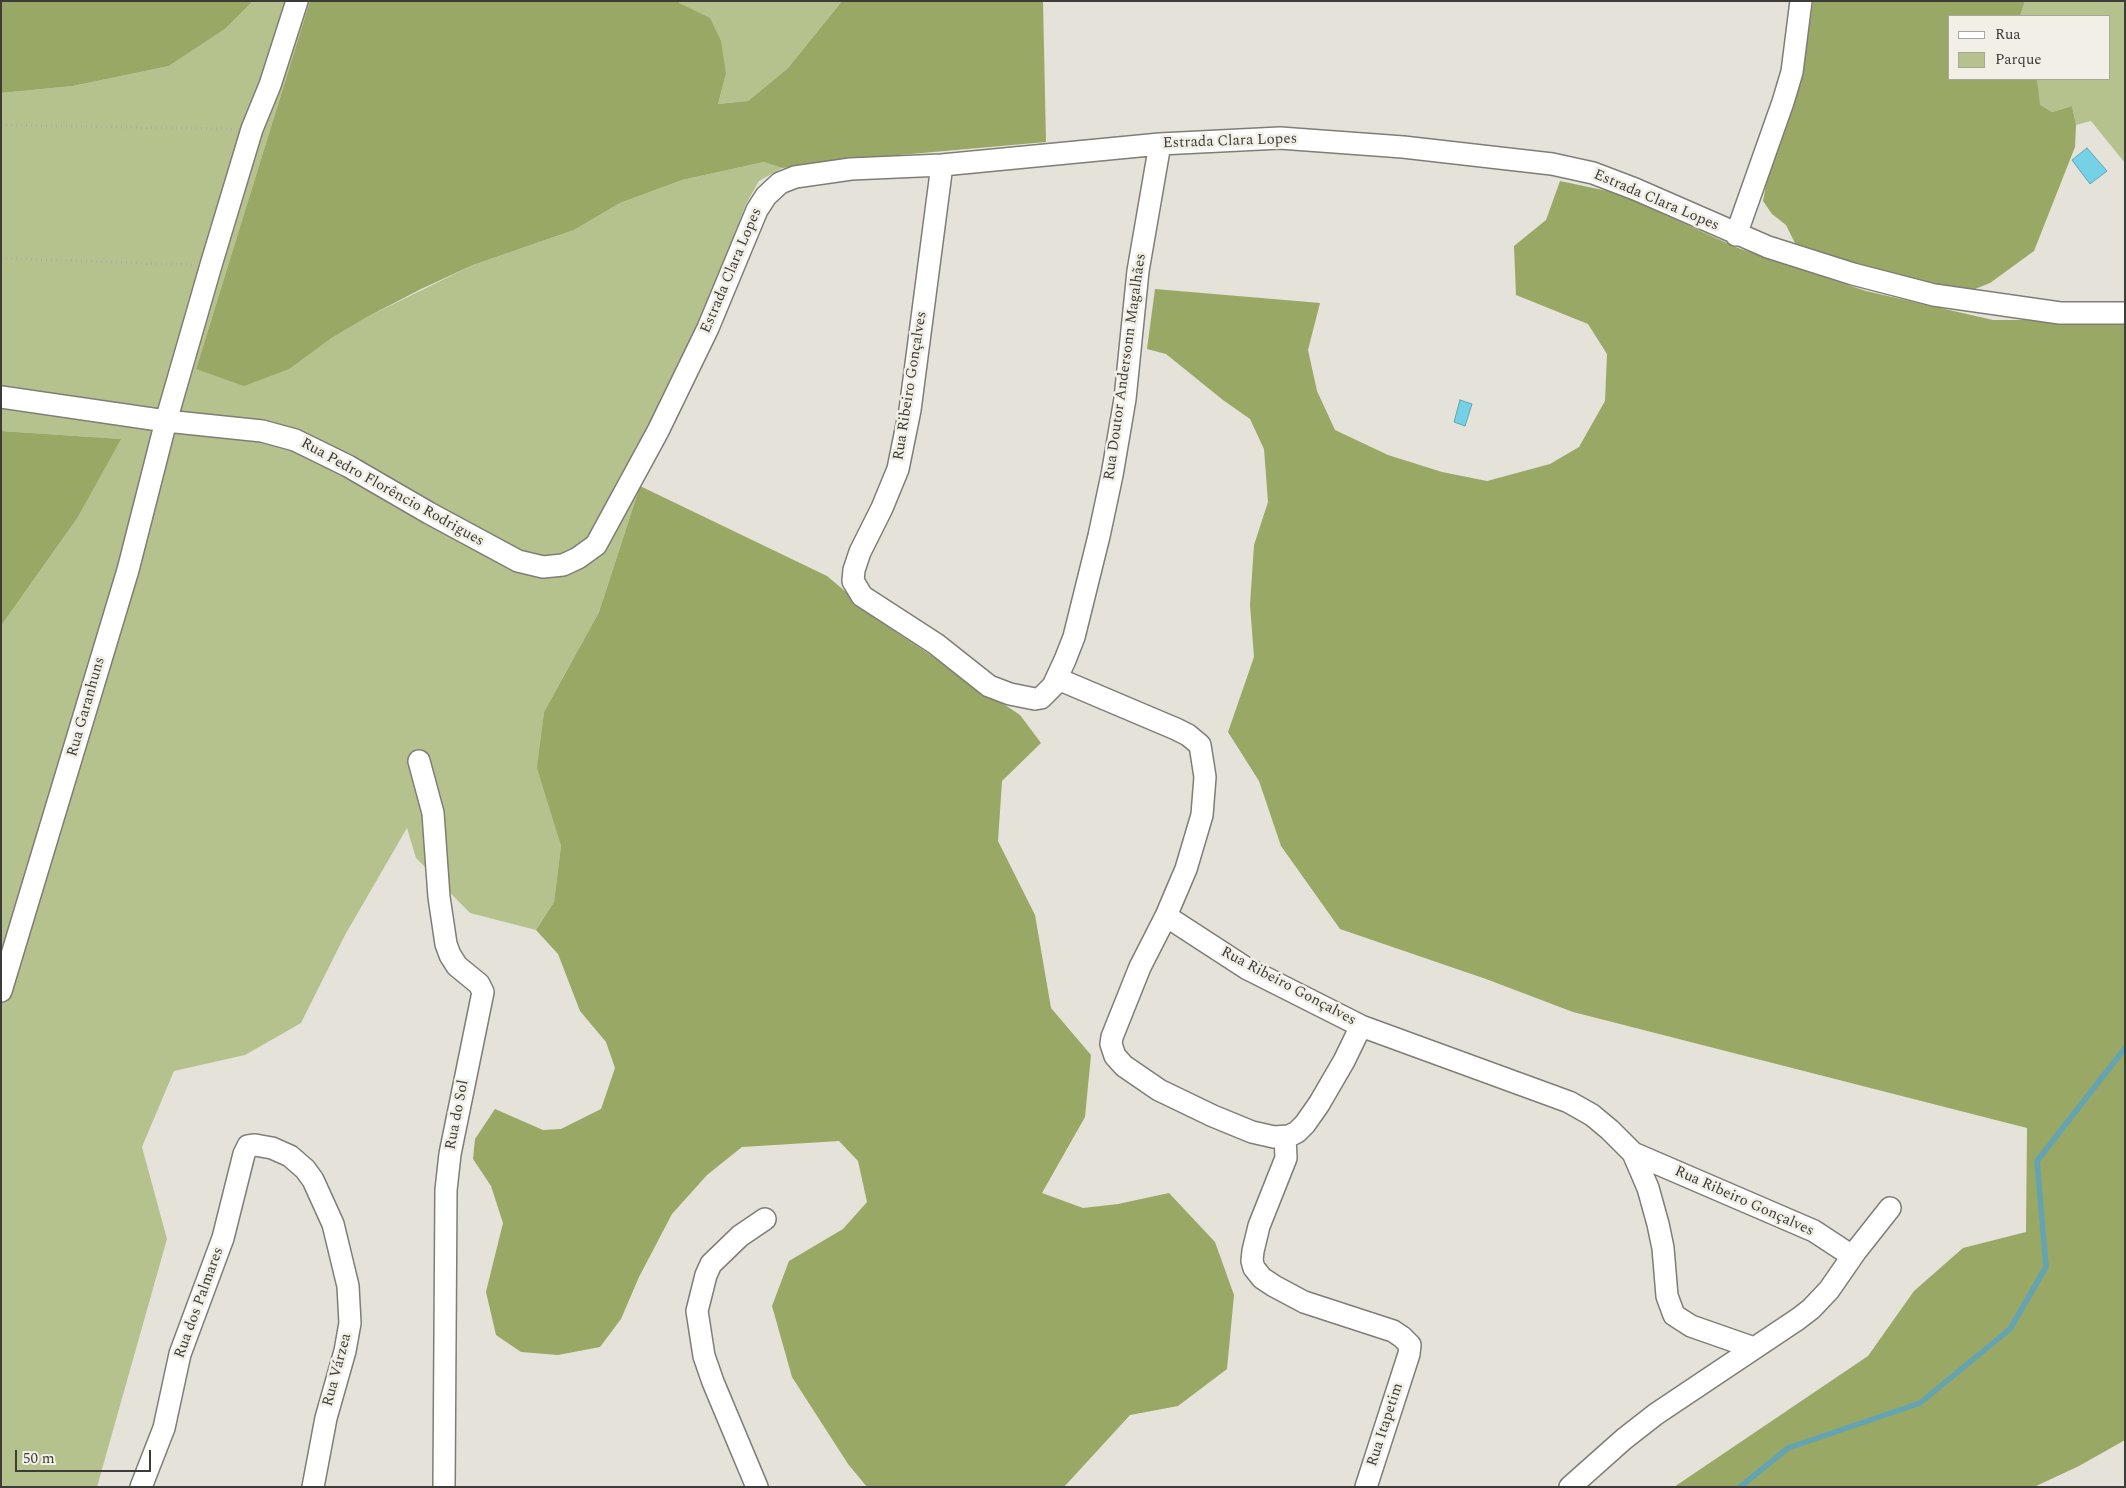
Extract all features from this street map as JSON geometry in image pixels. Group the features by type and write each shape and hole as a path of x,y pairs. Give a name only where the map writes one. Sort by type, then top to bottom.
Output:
{"street":[{"name":"Rua Garanhuns","path":"1,991 128,570 166,421 211,265 252,130 270,85 297,1"},
{"path":"1736,235 1792,72 1801,1"},
{"name":"Estrada Clara Lopes","path":"596,545 658,431 708,328 757,210 770,190 788,178 811,174 851,168 942,165 1160,144 1280,138 1403,147 1552,164 1593,173 1635,189 1736,235 1793,256 1934,295 2060,313 2125,313"},
{"name":"Rua Doutor Andersonn Magalhães","path":"1041,698 1058,679 1074,637 1112,475 1125,399 1138,271 1160,144"},
{"name":"Rua Ribeiro Gonçalves","path":"942,165 910,410 898,469 882,508 855,564 853,581 862,596 936,644 989,686 1022,697 1041,698"},
{"name":"Rua Pedro Florêncio Rodrigues","path":"1,397 166,421 262,431 294,440 340,462 428,514 525,564 543,567 563,565 578,558 596,545"},
{"path":"1058,679 1188,735 1200,746 1205,777 1202,815 1186,869 1166,916 1140,967 1112,1037 1112,1048 1115,1056 1124,1066 1147,1082 1212,1116 1264,1136 1284,1137 1299,1129 1319,1104 1344,1061 1361,1026"},
{"name":"Rua do Sol","path":"419,761 433,813 439,897 446,944 457,966 479,984 484,992 450,1154 446,1190 444,1487"},
{"name":"Rua Ribeiro Gonçalves","path":"1166,916 1246,968 1361,1026 1569,1102 1592,1115 1633,1153 1814,1231 1852,1256"},
{"name":"Rua Itapetim","path":"1284,1137 1286,1158 1263,1212 1253,1251 1252,1261 1254,1268 1262,1278 1304,1302 1381,1326 1402,1336 1410,1346 1366,1487"},
{"name":"Rua Várzea","path":"247,1148 255,1145 272,1148 297,1161 314,1180 333,1224 348,1286 350,1323 345,1351 326,1418 313,1487"},
{"name":"Rua dos Palmares","path":"142,1487 164,1428 180,1354 223,1238 247,1148"},
{"name":"Rua Ribeiro Gonçalves","path":"1633,1153 1648,1188 1658,1224 1663,1248 1667,1296 1671,1311 1677,1318 1691,1326 1754,1348"},
{"path":"1570,1487 1618,1444 1656,1414 1811,1309 1829,1290 1852,1256 1890,1208"},
{"path":"757,1487 704,1356 697,1311 702,1288 711,1264 740,1236 765,1219"}],"path":[{"path":"1,125 252,130"},
{"path":"1,258 211,265"}],"green space":[{"path":"1,1 253,1 225,29 169,66 73,86 1,93"},
{"path":"253,1 310,1 196,369 330,339 367,317 473,265 574,230 620,203 682,180 764,162 782,168 759,181 746,204 640,486 599,612 544,712 538,768 561,846 554,902 536,930 470,913 416,858 407,828 345,935 301,1023 245,1055 174,1071 142,1147 167,1239 97,1487 1,1487 1,626 78,517 120,439 1,431 1,93 73,86 169,66 225,29"},
{"path":"310,1 679,1 679,3 710,18 721,41 726,74 718,104 748,101 788,68 842,1 1043,1 1046,142 877,157 782,168 764,162 682,180 620,203 574,230 473,265 421,289 330,339 289,369 244,386 196,369"},
{"path":"679,1 842,1 788,68 748,101 718,104 726,74 678,3"},
{"path":"1813,1 2025,1 2020,15 1948,15 1948,80 2037,80 2040,105 2052,112 2072,106 2076,125 2075,147 2034,251 1990,283 1965,293 1939,289 1797,247 1786,225 1772,214 1763,201 1767,179 1806,50"},
{"path":"2025,1 2125,1 2125,163 2091,121 2076,125 2072,106 2052,112 2039,105 2037,80 2111,80 2111,15 2020,15"},
{"path":"1560,181 1617,193 1738,248 1866,291 1993,320 2125,320 2125,1440 2079,1466 2034,1487 1674,1487 1868,1356 1914,1291 1963,1248 2026,1232 2027,1128 1573,1012 1486,979 1340,929 1281,846 1259,781 1228,732 1254,657 1250,605 1254,545 1268,502 1264,449 1250,419 1166,354 1147,349 1155,289 1320,303 1308,350 1317,391 1335,430 1388,455 1442,472 1487,481 1550,464 1579,447 1605,401 1607,354 1588,324 1516,295 1514,246 1546,220"},
{"path":"1,431 121,439 78,517 1,626"},
{"path":"640,486 827,576 884,624 1020,715 1041,743 1002,781 998,841 1035,915 1051,1008 1091,1055 1085,1117 1042,1193 1083,1208 1118,1204 1169,1193 1215,1242 1234,1295 1227,1369 1178,1406 1130,1415 1064,1487 867,1487 848,1464 792,1377 772,1306 789,1261 843,1229 867,1202 858,1161 839,1141 742,1147 707,1175 672,1214 639,1277 621,1319 600,1347 558,1355 521,1352 496,1335 486,1292 503,1223 491,1186 473,1159 475,1139 495,1109 543,1130 561,1129 601,1109 615,1068 606,1042 580,1011 558,954 536,930 554,902 561,846 537,768 544,712 599,612"}],"water":[{"path":"2087,148 2107,171 2090,184 2072,160"},
{"path":"1460,400 1472,404 1465,426 1454,422"}],"waterway":[{"path":"1740,1487 1788,1448 1920,1403 2010,1329 2046,1267 2037,1161 2125,1048"}]}
